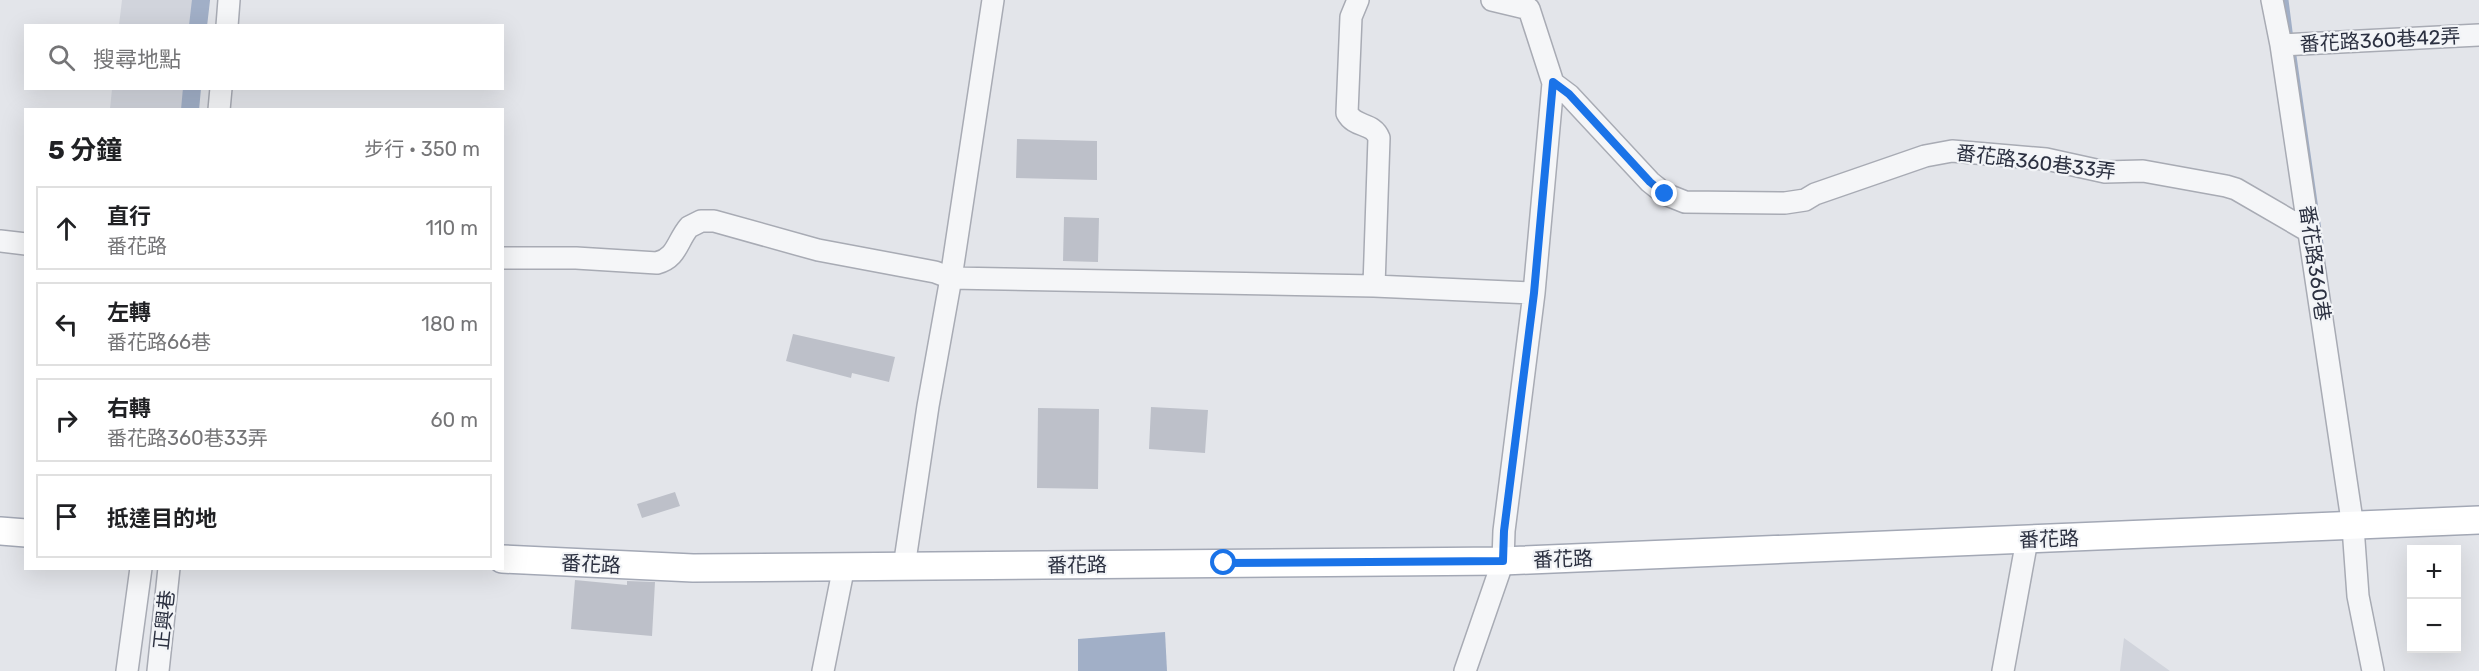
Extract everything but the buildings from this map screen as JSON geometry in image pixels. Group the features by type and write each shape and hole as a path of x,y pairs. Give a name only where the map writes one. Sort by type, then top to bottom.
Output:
{"main road":[{"name":"番花路","path":"504,559 693,568 1503,561 2479,520"},
{"path":"0,531 24,533"}],"street":[{"path":"227,24 229,0"},
{"path":"904,567 993,0"},
{"path":"1358,0 1352,17 1347,113 1354,122 1371,127 1379,138 1374,286"},
{"path":"1465,671 1503,561 1504,531 1534,293 1553,82 1529,4 1492,0"},
{"name":"番花路360巷","path":"2272,0 2281,45 2354,527 2358,596 2373,671"},
{"name":"番花路360巷42弄","path":"2281,45 2479,35"},
{"name":"番花路360巷33弄","path":"1553,82 1569,94 1650,182 1665,194 1685,202 1785,203 1805,200 1815,194 1925,156 1952,151 2046,159 2105,172 2143,171 2226,186 2236,189 2310,232"},
{"path":"219,108 221,90"},
{"path":"504,258 576,258 657,264 675,253 689,227 707,220 818,250 935,272 951,278 1374,286 1534,293"},
{"path":"0,241 24,244"},
{"path":"2003,671 2027,540"},
{"path":"823,671 844,566"},
{"path":"127,671 141,570"},
{"name":"正興巷","path":"158,671 170,570"}],"shaded area":[{"path":"122,0 204,0 201,24 119,24"},
{"path":"112,90 194,90 191,108 110,108"},
{"path":"2124,638 2170,671 2120,671"}],"water":[{"path":"1165,632 1167,671 1078,671 1078,639"}],"waterway":[{"path":"198,24 201,0"},
{"path":"2286,0 2291,39"},
{"path":"2293,49 2321,244"},
{"path":"190,108 192,90"}],"route":[{"path":"1224,563 1503,561 1504,531 1534,293 1553,82 1569,94 1650,182 1665,194"}]}
